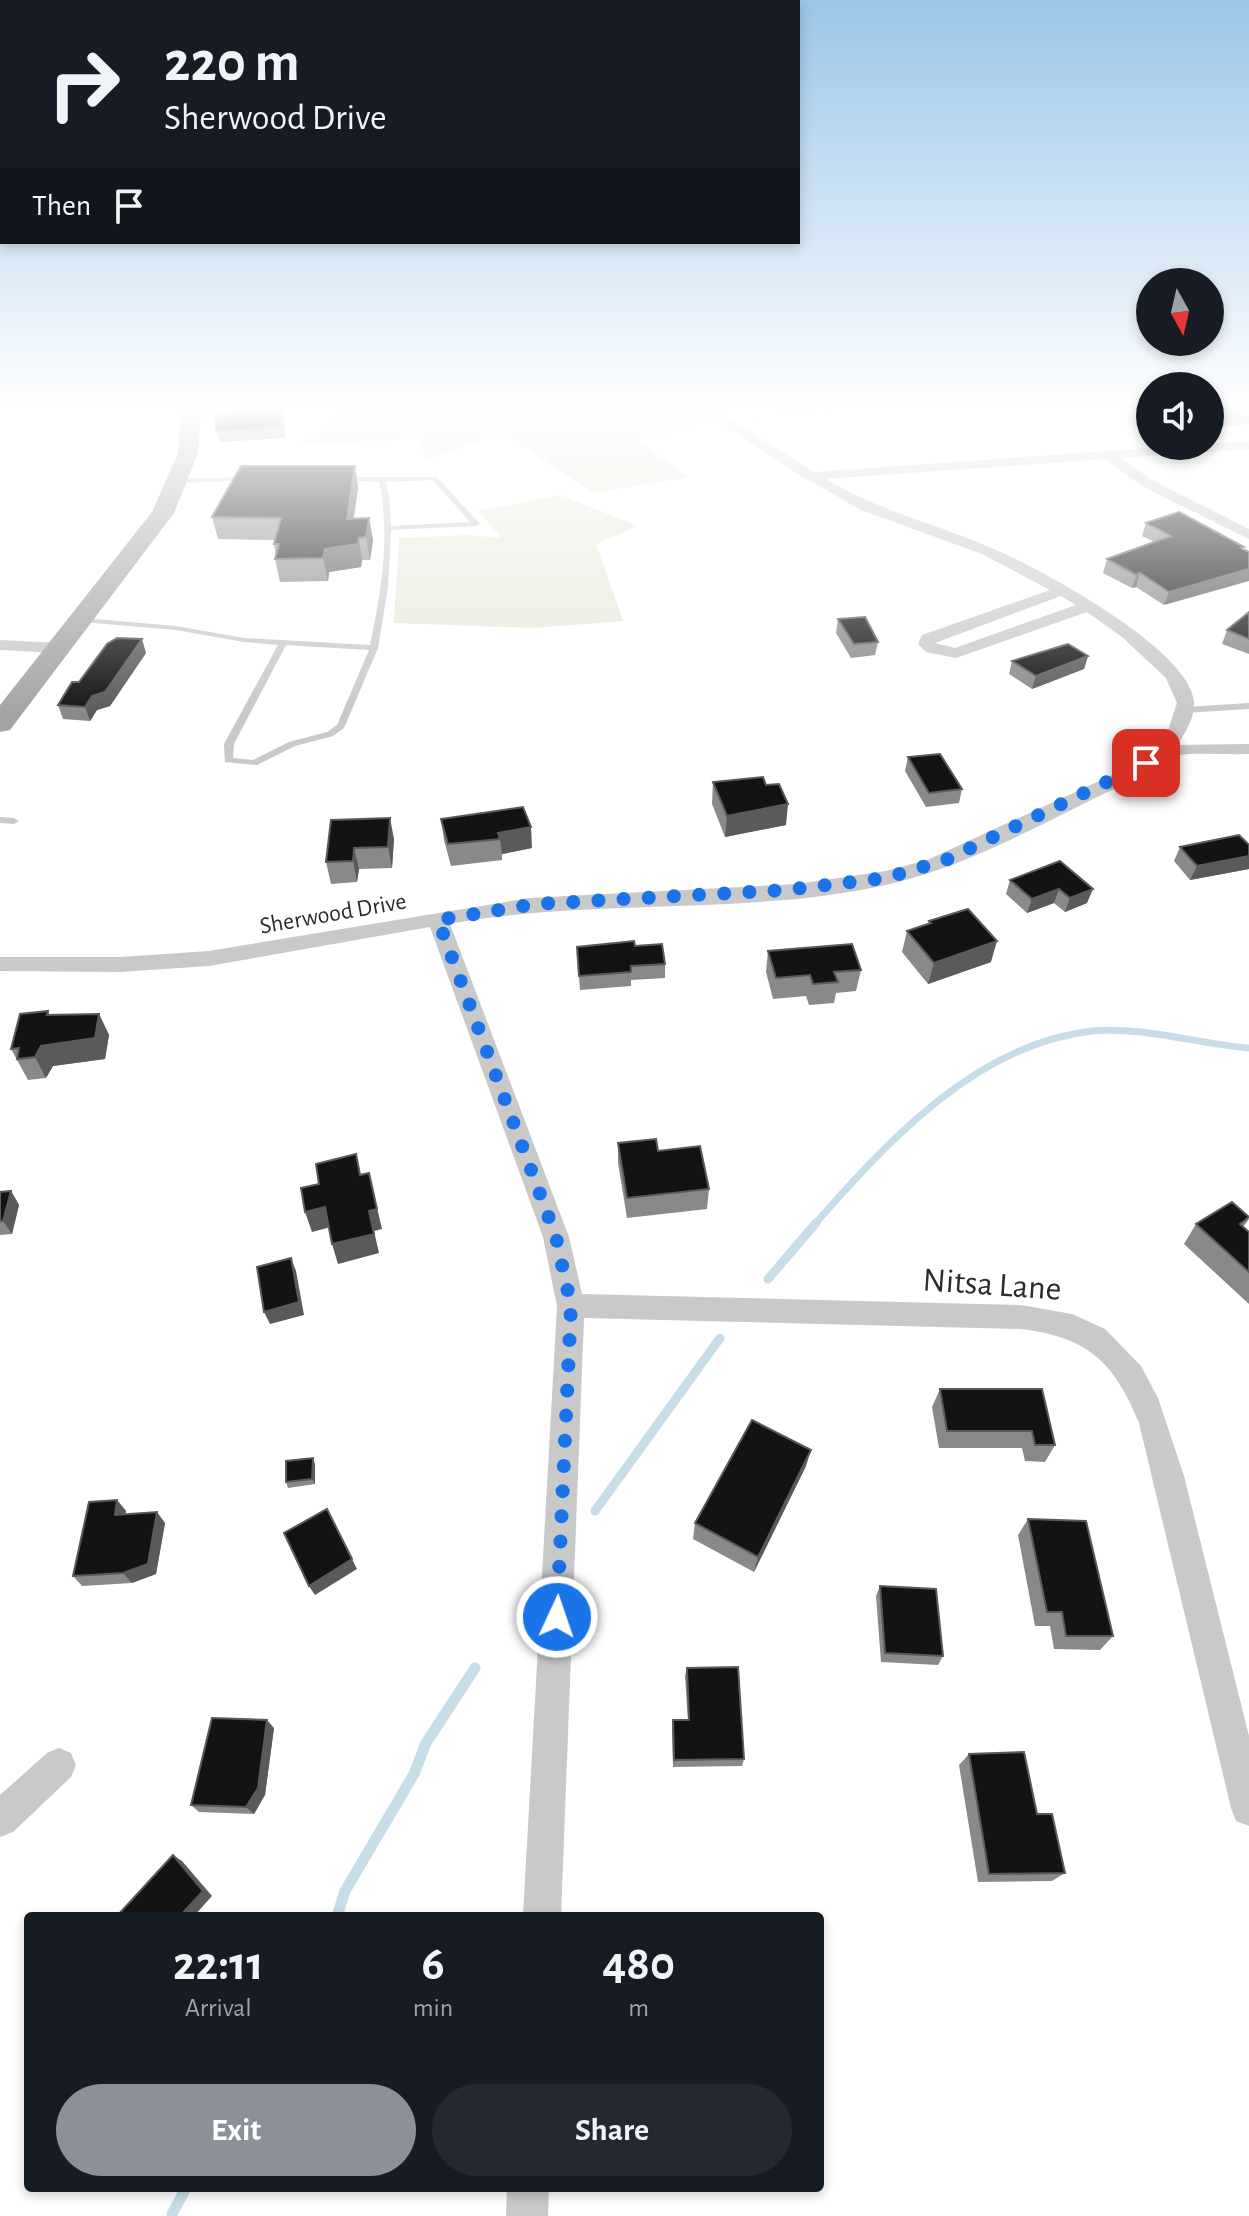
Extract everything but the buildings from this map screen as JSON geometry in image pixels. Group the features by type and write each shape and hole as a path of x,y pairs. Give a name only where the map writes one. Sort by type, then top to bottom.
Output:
{"main road":[{"path":"0,724 154,527 164,509"}],"street":[{"path":"872,509 1002,558 1086,607 1157,657 1179,683 1185,710"},
{"path":"1199,509 1249,535"},
{"path":"1061,591 928,638 926,644 932,649 956,653 1086,607"},
{"path":"0,645 60,648"},
{"name":"Sherwood Drive","path":"0,964 93,966 225,956 536,904 786,890 886,878 946,860 992,840 1146,763 1162,751 1179,730 1185,710"},
{"path":"1162,751 1249,749"},
{"path":"438,920 556,1237 571,1306 542,1912"},
{"name":"Nitsa Lane","path":"571,1306 1021,1317 1059,1321 1096,1338 1128,1372 1148,1413 1175,1505 1249,1808"},
{"path":"0,1819 59,1765"},
{"path":"527,2216 528,2192"}],"lane":[{"path":"283,643 229,744 228,760 254,763 292,744 330,734 341,726 374,648 388,528 386,509"},
{"path":"388,528 476,524 463,509"},
{"path":"83,620 151,625 283,643 374,648"},
{"path":"1185,710 1249,706"},
{"path":"0,820 14,821"}],"green space":[{"path":"596,509 638,526 596,544 623,621 533,628 394,623 399,538 468,535 502,538 478,511"}],"waterway":[{"path":"814,1225 903,1131 972,1076 1010,1055 1050,1040 1111,1030 1249,1048"},
{"path":"768,1279 816,1223"},
{"path":"595,1511 720,1338"},
{"path":"338,1912 345,1891 414,1774 426,1743 475,1668"},
{"path":"172,2214 184,2192"}],"route":[{"path":"557,1617 571,1306 568,1282 556,1237 438,920 536,904 786,890 886,878 946,860 992,840 1146,763"}]}
